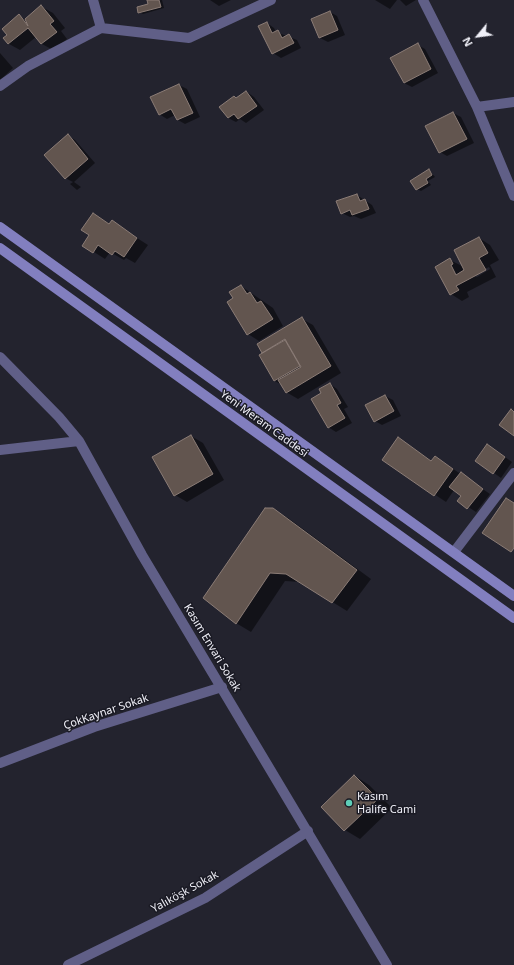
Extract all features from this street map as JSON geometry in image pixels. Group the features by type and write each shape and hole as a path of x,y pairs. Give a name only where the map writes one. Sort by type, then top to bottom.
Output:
{"main road":[{"name":"Yeni Meram Caddesi","path":"0,227 514,596"},
{"name":"Yeni Meram Caddesi","path":"0,248 514,618"}],"street":[{"path":"93,0 101,28"},
{"path":"0,86 28,66 101,28 189,38 271,0"},
{"path":"423,0 477,107 514,196"},
{"path":"477,107 514,102"},
{"name":"Kasım Envari Sokak","path":"0,357 79,441 142,555 387,965"},
{"path":"0,450 79,441"},
{"path":"454,552 514,473"},
{"name":"ÇokKaynar Sokak","path":"0,763 94,727 222,687"},
{"name":"Yalıköşk Sokak","path":"68,965 205,898 308,831"}],"building":[{"path":"147,0 159,0 161,7 138,13 137,7 148,4"},
{"path":"41,5 54,21 50,24 57,32 41,44 28,28 8,44 3,38 7,35 2,29 19,14 28,26 25,19"},
{"path":"330,11 338,30 319,38 311,19"},
{"path":"267,22 272,33 278,30 282,38 289,34 294,43 272,54 258,26"},
{"path":"418,43 431,69 404,83 390,58"},
{"path":"179,84 193,113 177,120 171,109 159,115 150,97"},
{"path":"246,91 257,106 238,119 234,114 228,118 219,107 234,96 236,98"},
{"path":"453,112 467,139 439,153 425,126"},
{"path":"68,134 88,159 65,179 44,155"},
{"path":"429,169 432,175 426,179 428,183 416,190 410,181"},
{"path":"357,194 360,201 365,199 369,209 352,215 350,210 341,214 336,201"},
{"path":"93,213 109,224 112,220 137,238 124,257 115,251 112,255 98,245 93,253 82,246 89,235 81,230"},
{"path":"479,237 488,253 479,258 486,270 456,286 459,290 450,295 435,267 450,258 453,264 451,265 456,275 464,270 454,250"},
{"path":"241,285 247,294 250,292 257,303 261,301 273,319 247,335 227,302 233,298 229,292"},
{"path":"302,317 331,366 286,393 278,380 301,367 285,339 262,353 257,344"},
{"path":"285,340 300,366 274,381 259,355"},
{"path":"330,383 341,403 337,405 345,418 328,428 311,399 321,393 319,389"},
{"path":"385,395 394,411 374,422 365,405"},
{"path":"511,409 514,412 514,436 499,425"},
{"path":"191,435 213,474 174,496 152,457"},
{"path":"398,437 431,461 435,456 453,469 434,496 382,460"},
{"path":"487,444 505,457 493,474 475,461"},
{"path":"461,472 483,489 467,509 457,501 461,496 449,487"},
{"path":"506,498 514,503 514,548 511,552 482,533"},
{"path":"265,508 273,508 357,570 332,603 286,574 270,573 236,624 203,598"},
{"name":"Kasım Halife Cami","path":"354,775 378,799 344,831 321,807"}],"place":[{"name":"Kasım Halife Cami","path":"349,803"}]}
